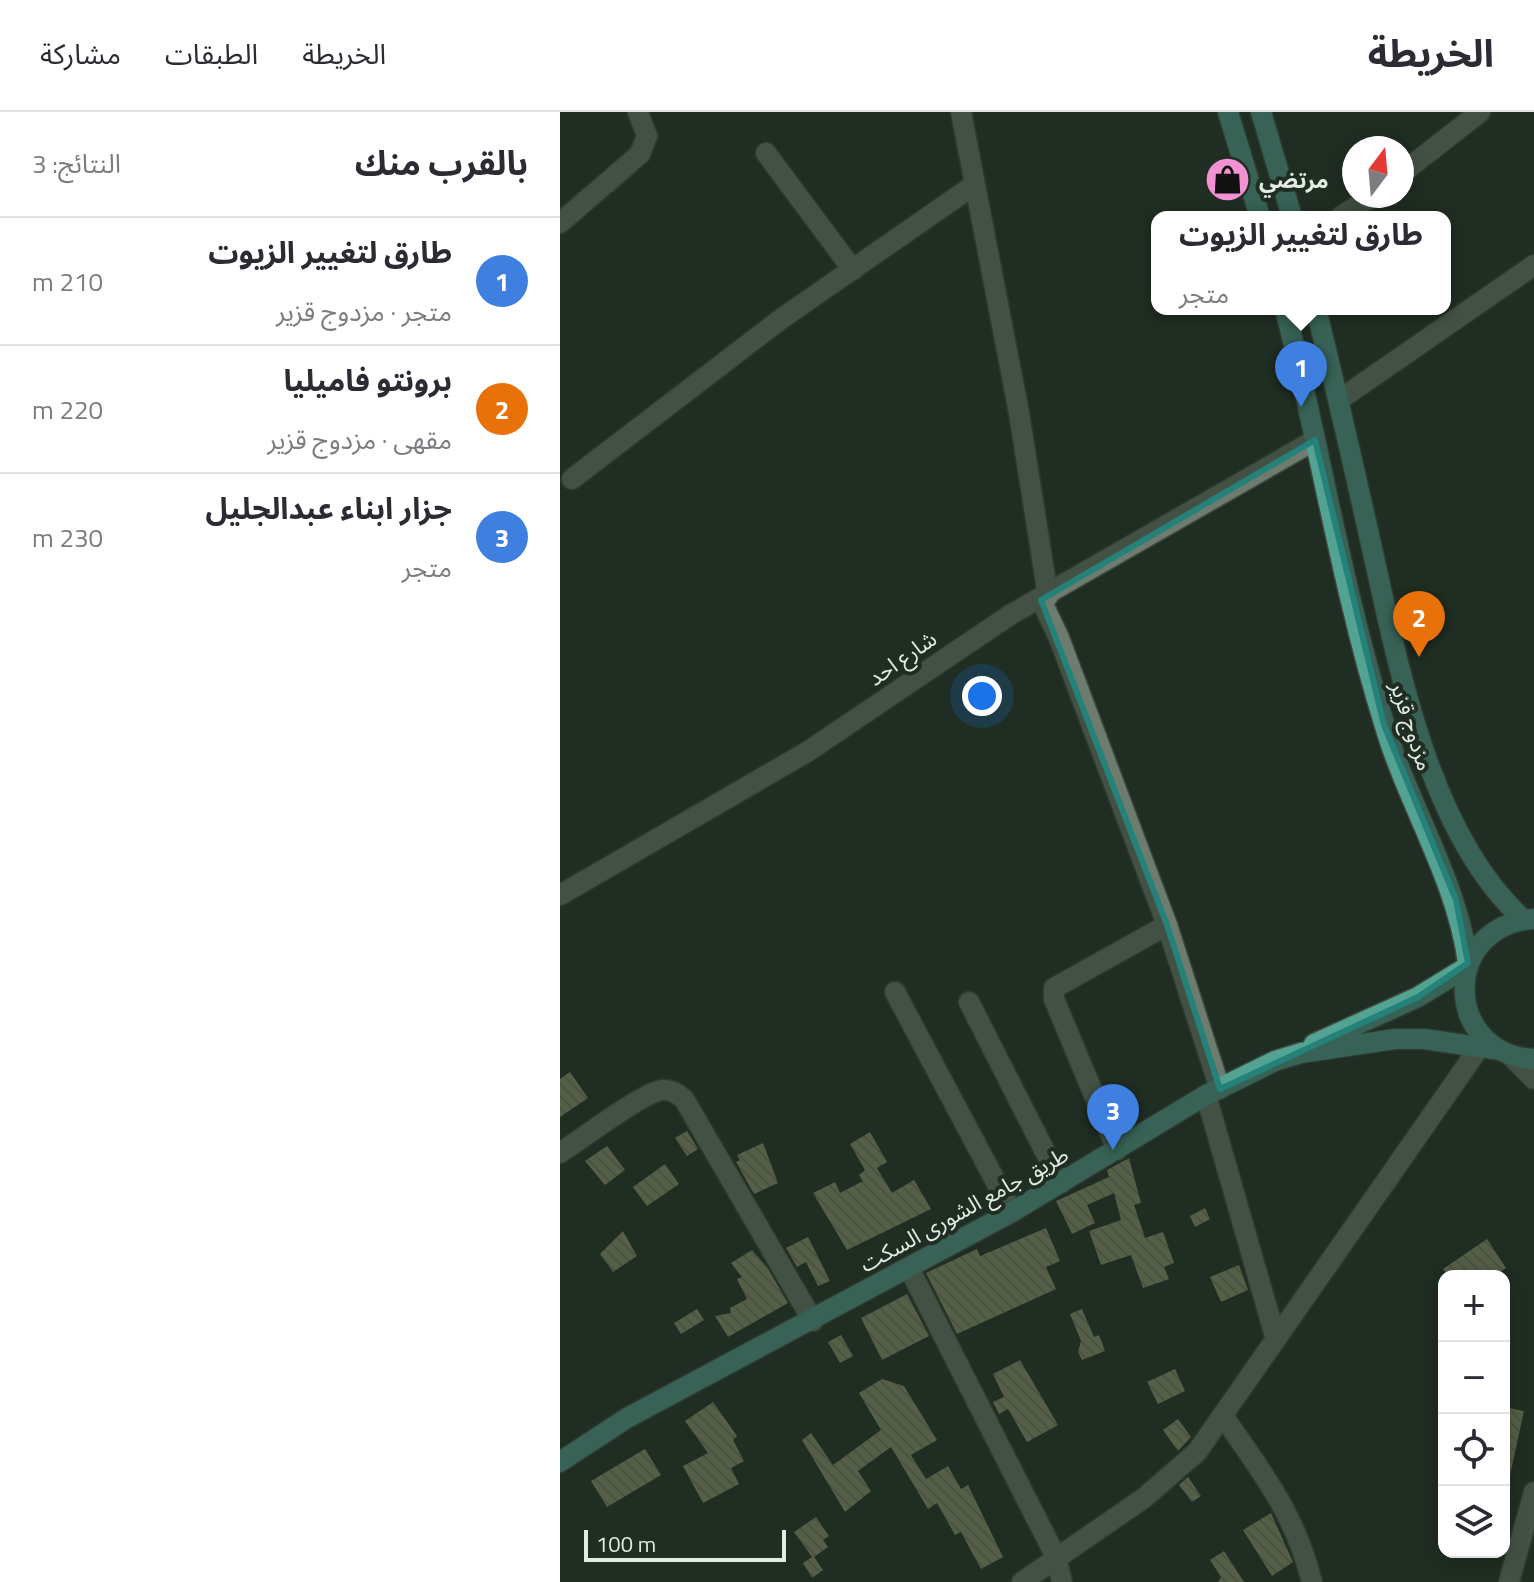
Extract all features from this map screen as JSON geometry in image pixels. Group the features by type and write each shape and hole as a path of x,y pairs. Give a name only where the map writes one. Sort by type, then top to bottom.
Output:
{"main road":[{"path":"1228,112 1258,211"},
{"path":"1261,112 1290,211"},
{"name":"مزدوج قزير","path":"1286,315 1384,725 1412,804 1456,900 1467,965 1464,999 1468,1014 1476,1029 1496,1051"},
{"name":"مزدوج قزير","path":"1318,315 1393,645 1414,719 1455,825 1475,864 1491,887 1529,919"},
{"path":"1299,365 1328,357"},
{"path":"1301,1053 1329,1035 1418,997 1467,965 1485,939 1510,923 1529,919"},
{"name":"طريق جامع الشورى السكت","path":"560,1462 627,1418 1012,1212 1213,1092 1301,1053 1395,1039 1424,1039 1534,1059"}],"street":[{"path":"560,223 640,154 647,136 638,112"},
{"path":"961,112 1019,413 1045,598 1167,925 1275,1336"},
{"path":"1414,164 1480,112"},
{"path":"766,153 853,270"},
{"path":"572,479 781,319 974,185"},
{"path":"1339,400 1534,265"},
{"name":"شارع احد","path":"560,895 807,752 1010,615 1045,598 1315,440"},
{"path":"1117,1150 1054,999 1054,988 1167,925"},
{"path":"895,992 1012,1212"},
{"path":"969,1002 1061,1183"},
{"path":"1022,1582 1144,1498 1197,1452 1224,1417 1275,1336 1496,1051 1534,1079"},
{"path":"560,1153 645,1098 660,1090 671,1090 684,1099 813,1321"},
{"path":"909,1268 1056,1557 1062,1582"},
{"path":"1224,1417 1284,1504 1300,1538 1312,1582"},
{"path":"1509,1582 1527,1542 1534,1492"}],"highlighted area":[{"path":"1315,440 1384,725 1456,900 1468,963 1418,997 1220,1089 1167,925 1041,600"}],"building":[{"path":"570,1072 588,1098 560,1117 560,1079"},
{"path":"687,1131 698,1149 687,1156 675,1138"},
{"path":"870,1132 887,1162 877,1168 892,1193 914,1180 931,1209 847,1250 813,1193 835,1182 840,1193 863,1181 859,1175 865,1170 850,1144"},
{"path":"763,1143 778,1183 754,1194 736,1162 740,1160 737,1155"},
{"path":"607,1146 625,1170 605,1185 585,1161"},
{"path":"1129,1158 1141,1203 1134,1205 1145,1238 1163,1232 1174,1263 1164,1267 1169,1279 1143,1288 1131,1255 1101,1265 1089,1231 1121,1220 1114,1193 1087,1205 1095,1223 1072,1234 1056,1201 1109,1177 1107,1170"},
{"path":"665,1164 679,1184 647,1206 633,1187"},
{"path":"1205,1208 1210,1219 1195,1227 1190,1216"},
{"path":"1046,1228 1060,1261 1046,1267 1056,1289 957,1334 926,1273 977,1249 980,1256"},
{"path":"623,1231 637,1256 613,1272 600,1254"},
{"path":"808,1237 830,1281 818,1286 806,1262 797,1267 786,1248"},
{"path":"1487,1239 1506,1268 1503,1270 1443,1269"},
{"path":"752,1250 767,1267 788,1303 728,1337 715,1316 731,1313 730,1308 747,1299 737,1279 742,1277 731,1263"},
{"path":"1239,1265 1248,1290 1221,1302 1210,1277"},
{"path":"907,1294 929,1336 882,1360 861,1318"},
{"path":"697,1309 704,1320 681,1334 674,1323"},
{"path":"1082,1309 1094,1337 1099,1335 1105,1351 1082,1360 1078,1352 1081,1341 1070,1314"},
{"path":"841,1335 853,1356 840,1363 828,1342"},
{"path":"1020,1360 1058,1425 1027,1442 1008,1409 999,1414 993,1402 1004,1397 993,1374"},
{"path":"1175,1369 1185,1391 1158,1404 1147,1382"},
{"path":"882,1379 904,1386 937,1440 911,1455 926,1479 948,1466 961,1489 968,1485 1003,1557 981,1569 961,1532 955,1535 937,1503 928,1509 891,1447 858,1471 871,1491 845,1512 802,1440 811,1433 833,1465 881,1430 859,1393"},
{"path":"713,1402 737,1436 733,1440 744,1461 731,1468 739,1484 703,1503 683,1466 708,1453 685,1421"},
{"path":"1510,1408 1524,1411 1510,1475"},
{"path":"1178,1419 1191,1437 1178,1451 1163,1430"},
{"path":"645,1449 661,1475 607,1507 591,1481"},
{"path":"1188,1477 1201,1496 1192,1502 1179,1485"},
{"path":"1271,1513 1293,1562 1272,1576 1243,1530"},
{"path":"816,1517 829,1536 823,1540 828,1547 814,1557 823,1570 812,1578 803,1563 812,1557 794,1532"},
{"path":"1224,1551 1244,1582 1218,1582 1221,1577 1210,1560"}],"place":[{"name":"مرتضي","path":"1228,180"},
{"name":"طارق لتغيير الزيوت","path":"1301,407"},
{"name":"برونتو فاميليا","path":"1419,657"},
{"name":"جزار ابناء عبدالجليل","path":"1113,1150"}]}
